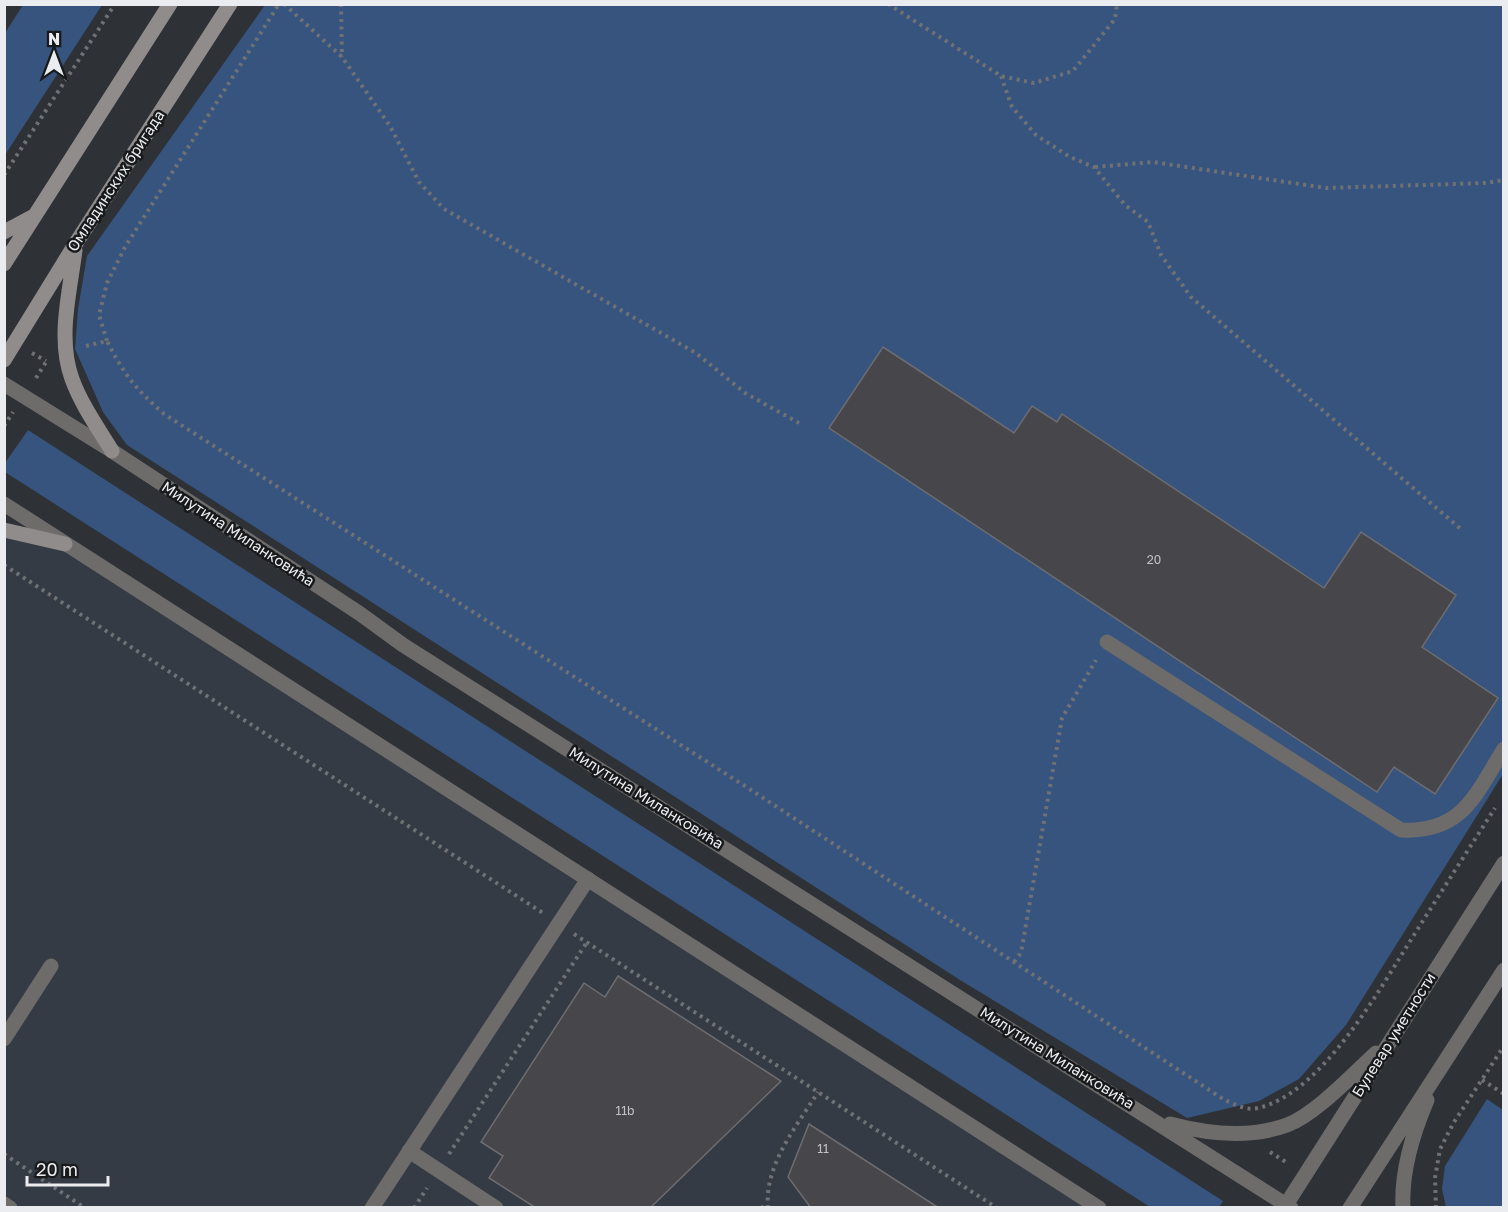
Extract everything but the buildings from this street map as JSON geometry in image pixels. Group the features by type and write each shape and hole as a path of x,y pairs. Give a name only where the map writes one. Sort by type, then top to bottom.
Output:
{"main road":[{"path":"4,264 170,4"},
{"name":"Омладинских бригада","path":"4,360 76,243 230,4"},
{"path":"4,232 35,216"},
{"path":"76,243 65,326 66,351 71,378 112,451"},
{"path":"4,530 65,544"}],"street":[{"name":"Милутина Миланковића","path":"4,384 112,451 359,613 403,645 1156,1120 1287,1206"},
{"path":"4,504 1099,1208"},
{"path":"1107,642 1401,830 1422,831 1441,825 1456,816 1471,801 1503,749"},
{"name":"Булевар уметности","path":"1287,1206 1503,863"},
{"path":"372,1208 588,879"},
{"path":"4,1039 51,966"},
{"path":"1350,1208 1503,970"},
{"path":"1156,1120 1192,1129 1232,1134 1263,1132 1289,1124 1317,1106 1391,1039"},
{"path":"1403,1208 1402,1188 1410,1155 1422,1113 1441,1066"},
{"path":"410,1151 496,1208"},
{"path":"4,1204 10,1208"}],"path":[{"path":"4,175 115,4"},
{"path":"279,4 125,247 106,284 99,315 106,341 123,371 141,394 165,414 748,788 1223,1099 1242,1107 1256,1109 1272,1103 1300,1086 1322,1066 1353,1029 1497,804"},
{"path":"284,4 342,57 390,126 419,182 444,209 696,353 746,393 799,423"},
{"path":"341,4 342,57"},
{"path":"888,4 1001,76 1034,83 1073,71 1115,19 1117,4"},
{"path":"1001,76 1012,107 1036,135 1070,157 1094,167 1153,162 1326,188 1486,183 1503,180"},
{"path":"1094,167 1125,205 1148,222 1161,255 1191,297 1462,530"},
{"path":"66,351 106,341"},
{"path":"4,565 997,1208"},
{"path":"1014,962 1021,953 1062,718 1107,642"},
{"path":"414,1208 587,942"},
{"path":"1436,1208 1435,1178 1440,1149 1454,1122 1503,1046"},
{"path":"1482,1080 1503,1094"},
{"path":"761,1208 768,1206 772,1174 779,1154 818,1092"},
{"path":"4,1154 85,1208"}],"shaded area":[{"path":"23,5 102,5 5,155 5,33"},
{"path":"265,5 1503,5 1503,774 1346,1025 1299,1079 1259,1101 1187,1118 960,980 127,445 103,412 75,349 78,309 87,256"},
{"path":"28,430 1223,1201 1219,1207 1150,1207 5,472 5,463"},
{"path":"5,532 63,547 1094,1208 5,1208"},
{"path":"1487,1099 1503,1110 1503,1207 1446,1207 1442,1189 1445,1166"}]}
